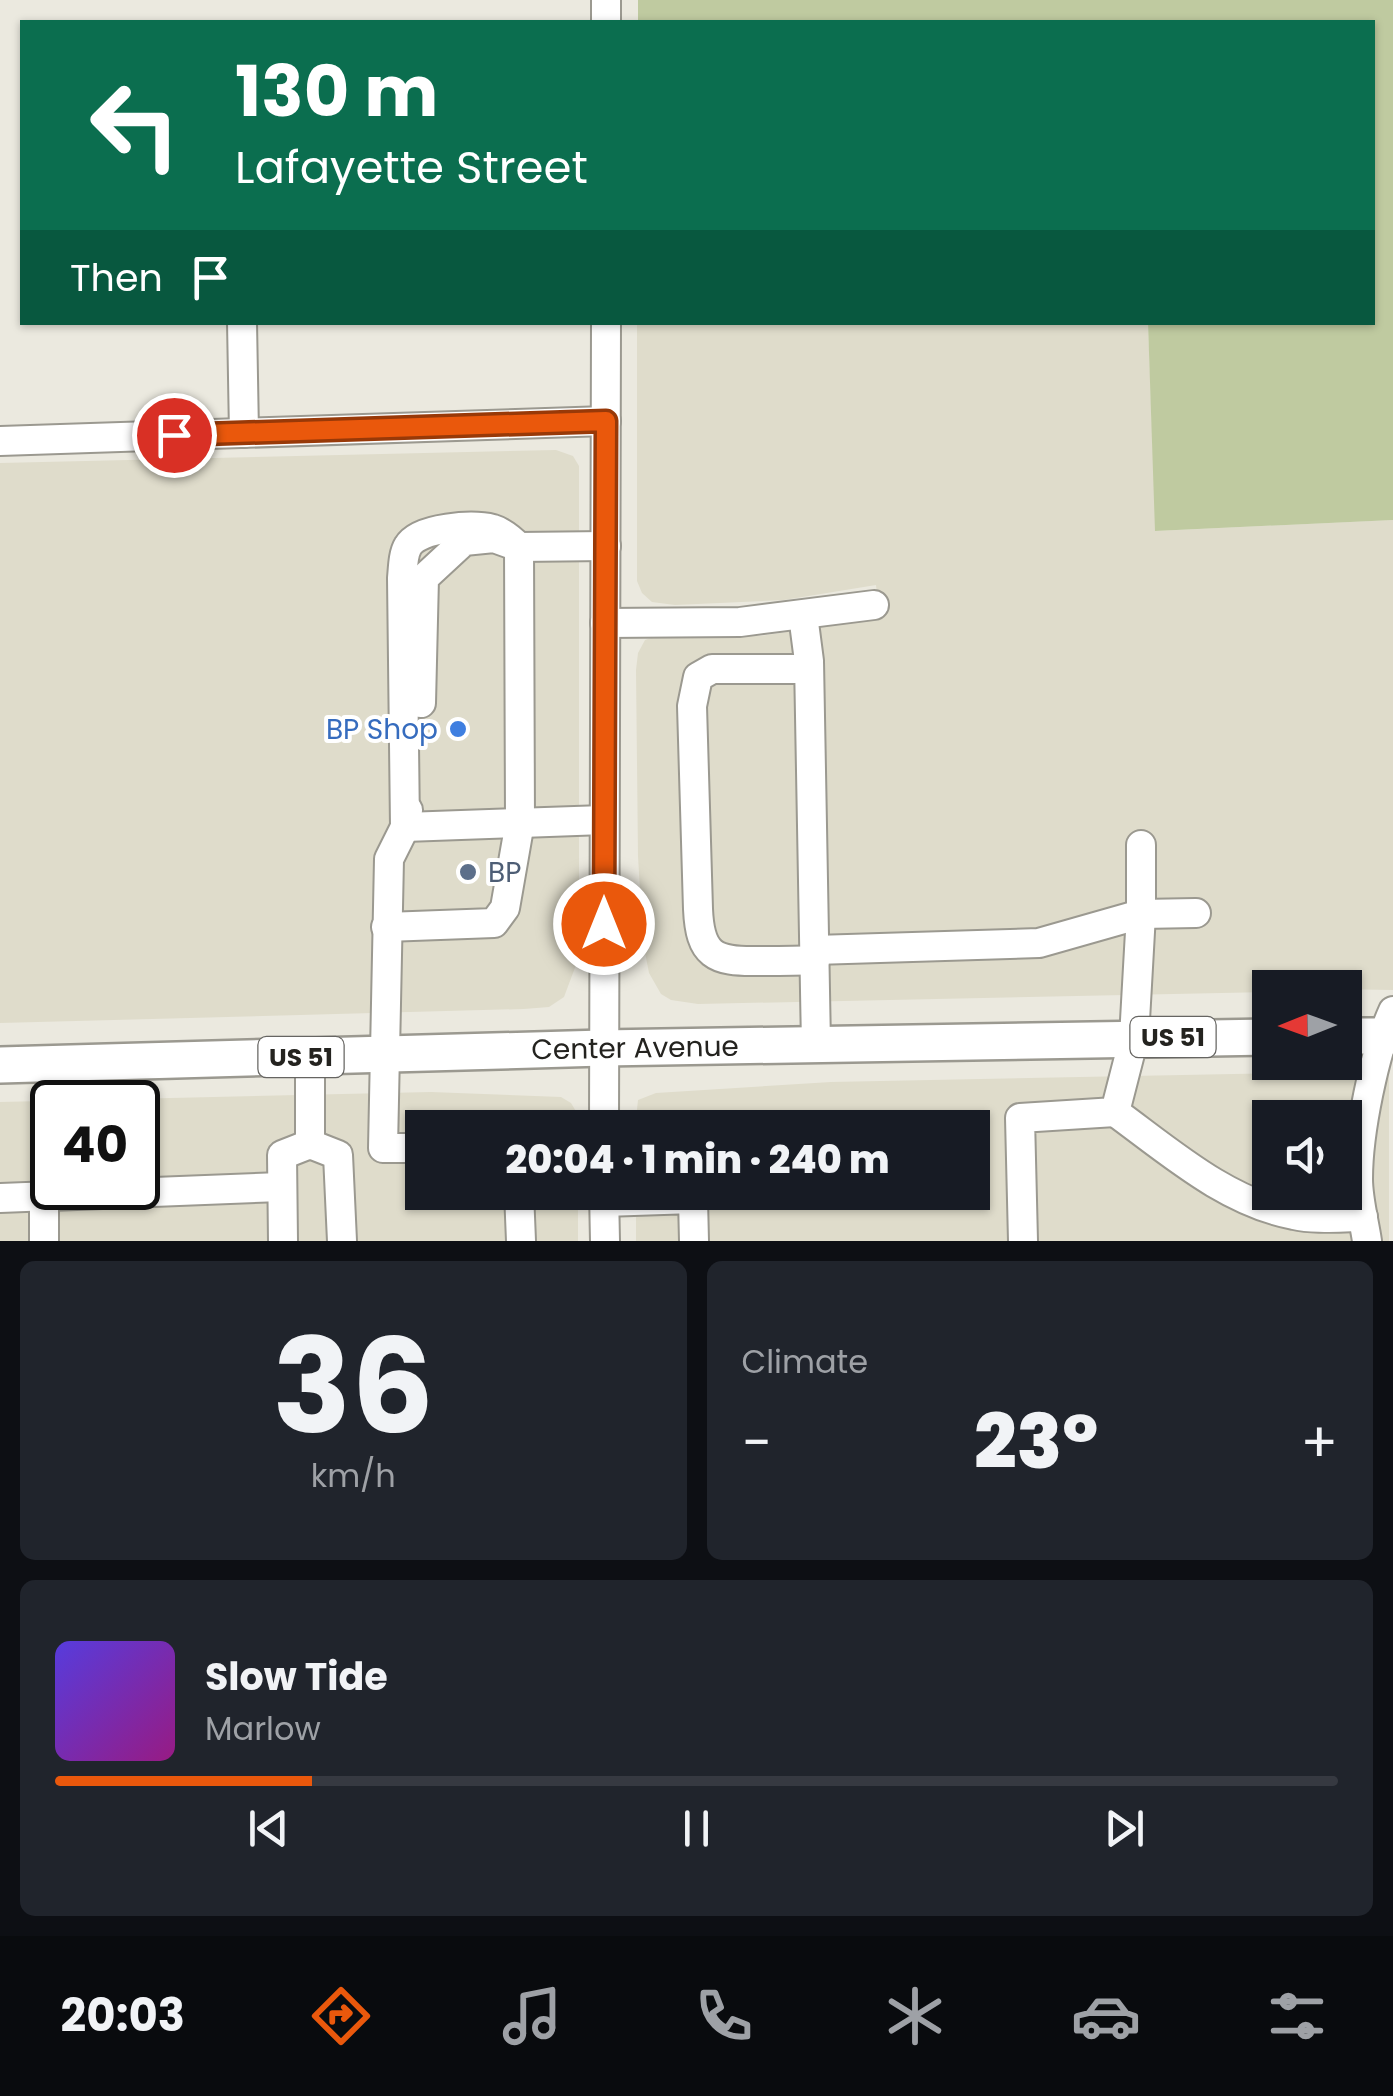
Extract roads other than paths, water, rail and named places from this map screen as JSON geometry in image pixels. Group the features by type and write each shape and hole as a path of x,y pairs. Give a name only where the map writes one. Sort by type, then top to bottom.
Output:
{"main road":[{"path":"1362,1033 1389,1028"},
{"name":"Center Avenue","path":"0,1065 603,1048 1252,1037"}],"street":[{"path":"242,325 244,433"},
{"path":"604,1110 606,325"},
{"path":"0,441 606,421"},
{"path":"405,1148 383,1148 389,860 405,827 402,578 406,548 416,538 434,530 469,527 494,529 519,548 606,546"},
{"path":"386,927 494,923 506,908 520,822 519,548"},
{"path":"605,623 740,622 874,606"},
{"path":"803,614 810,668 816,1045"},
{"path":"810,668 712,669 698,677 692,706 698,920 705,945 714,956 728,962 1039,943 1141,914 1196,913"},
{"path":"405,827 604,820"},
{"path":"1115,1112 1134,1038 1141,914 1140,845"},
{"path":"1023,1241 1020,1118 1115,1112 1222,1188 1264,1208 1365,1229 1358,1180 1363,1133 1389,1028"},
{"path":"310,1057 310,1144"},
{"path":"283,1241 282,1155 310,1144 338,1154 342,1241"},
{"path":"160,1192 281,1187"},
{"path":"0,1198 30,1197"},
{"path":"44,1210 44,1241"},
{"path":"519,1210 521,1241"},
{"path":"604,1210 604,1241"},
{"path":"693,1210 694,1241"}],"place":[{"name":"BP Shop","path":"458,729"},
{"name":"BP","path":"468,872"}]}
